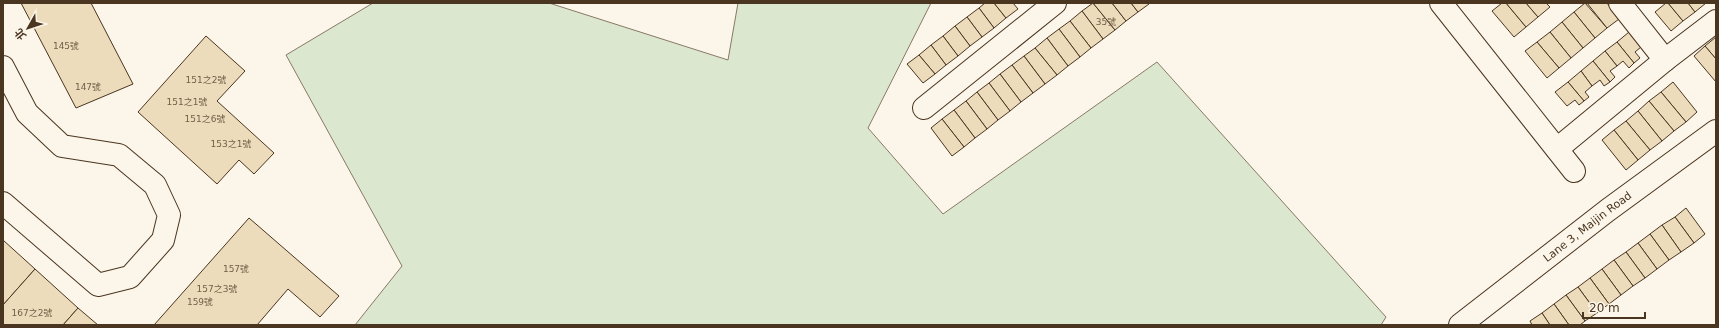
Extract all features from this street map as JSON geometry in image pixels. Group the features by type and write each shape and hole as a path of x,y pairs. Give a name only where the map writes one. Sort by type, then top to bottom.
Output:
{"street":[{"path":"924,108 1055,3"},
{"path":"1440,3 1574,170"},
{"path":"1620,3 1665,60"},
{"path":"1557,149 1665,60 1716,21"},
{"path":"3,67 27,113 62,146 119,155 155,185 169,215 163,240 130,277 98,285 3,202"},
{"name":"Lane 3, Maijin Road","path":"1460,325 1608,210 1716,131"}],"green space":[{"path":"373,3 549,3 728,60 738,3 931,3 868,128 943,214 1157,62 1386,317 1381,325 355,325 402,266 286,55"}],"building":[{"path":"21,3 91,3 133,84 76,108"},
{"path":"985,3 994,3 1006,18 994,28 979,8"},
{"path":"994,3 1013,3 1018,9 1006,18"},
{"path":"1093,3 1115,30 1103,39 1082,11"},
{"path":"1093,3 1112,3 1126,21 1115,30"},
{"path":"1112,3 1131,3 1138,12 1126,21"},
{"path":"1131,3 1149,3 1149,4 1138,12"},
{"path":"1502,3 1506,3 1526,27 1514,37 1492,11"},
{"path":"1506,3 1526,3 1538,17 1526,27"},
{"path":"1526,3 1546,3 1550,7 1538,17"},
{"path":"1585,3 1607,28 1595,38 1574,12"},
{"path":"1587,3 1607,3 1619,19 1607,28"},
{"path":"1668,3 1683,21 1671,31 1655,12"},
{"path":"1668,3 1688,3 1695,12 1683,21"},
{"path":"1688,3 1706,3 1695,12"},
{"path":"979,8 994,28 982,37 967,17"},
{"path":"1082,11 1103,39 1091,48 1070,21"},
{"path":"1574,12 1595,38 1583,48 1562,22"},
{"path":"967,17 982,37 970,46 955,26"},
{"path":"1070,21 1091,48 1080,57 1059,29"},
{"path":"1562,22 1583,48 1571,58 1550,32"},
{"path":"955,26 970,46 958,56 943,36"},
{"path":"1059,29 1080,57 1068,66 1047,38"},
{"path":"1550,32 1571,58 1559,68 1537,42"},
{"path":"1629,32 1641,47 1635,52 1640,58 1634,63 1617,42"},
{"path":"206,36 245,71 217,101 274,153 254,174 239,160 217,184 138,112"},
{"path":"943,36 958,56 946,65 931,45"},
{"path":"1716,37 1716,59 1705,46"},
{"path":"1047,38 1068,66 1057,75 1035,48"},
{"path":"1537,42 1559,68 1547,78 1525,51"},
{"path":"1617,42 1634,63 1629,68 1623,61 1617,66 1605,51"},
{"path":"931,45 946,65 935,74 919,55"},
{"path":"1705,46 1716,59 1716,82 1694,56"},
{"path":"1035,48 1057,75 1045,84 1024,56"},
{"path":"1605,51 1617,66 1610,71 1615,77 1610,82 1593,61"},
{"path":"919,55 935,74 923,83 907,64"},
{"path":"1024,56 1045,84 1033,93 1012,65"},
{"path":"1593,61 1610,82 1604,86 1600,80 1592,86 1581,71"},
{"path":"1012,65 1033,93 1021,102 1000,74"},
{"path":"1581,71 1592,86 1585,92 1589,97 1584,101 1568,82"},
{"path":"1000,74 1021,102 1010,111 989,83"},
{"path":"1568,82 1584,101 1579,105 1575,100 1567,106 1555,92"},
{"path":"1673,82 1697,112 1686,122 1661,92"},
{"path":"989,83 1010,111 998,120 977,92"},
{"path":"977,92 998,120 987,129 966,101"},
{"path":"1661,92 1686,122 1674,131 1649,101"},
{"path":"966,101 987,129 975,138 954,110"},
{"path":"1649,101 1674,131 1662,141 1638,111"},
{"path":"954,110 975,138 964,147 942,119"},
{"path":"1638,111 1662,141 1650,150 1626,121"},
{"path":"942,119 964,147 952,156 931,128"},
{"path":"1626,121 1650,150 1638,160 1614,130"},
{"path":"1614,130 1638,160 1626,170 1602,140"},
{"path":"1686,208 1705,234 1694,243 1675,217"},
{"path":"1675,217 1694,243 1681,252 1662,225"},
{"path":"249,218 339,296 320,317 288,289 257,325 154,325"},
{"path":"1662,225 1681,252 1669,260 1650,234"},
{"path":"1650,234 1669,260 1657,269 1638,243"},
{"path":"3,240 35,269 3,305"},
{"path":"1638,243 1657,269 1645,278 1626,252"},
{"path":"1626,252 1645,278 1633,286 1614,260"},
{"path":"1614,260 1633,286 1621,295 1602,269"},
{"path":"35,269 78,308 63,325 3,325 3,305"},
{"path":"1602,269 1621,295 1609,304 1590,278"},
{"path":"1590,278 1609,304 1597,313 1578,287"},
{"path":"1578,287 1597,313 1585,321 1566,295"},
{"path":"1566,295 1585,321 1580,325 1569,325 1554,304"},
{"path":"1554,304 1569,325 1550,325 1542,313"},
{"path":"78,308 98,325 63,325"},
{"path":"1542,313 1550,325 1532,325 1530,321"}]}
